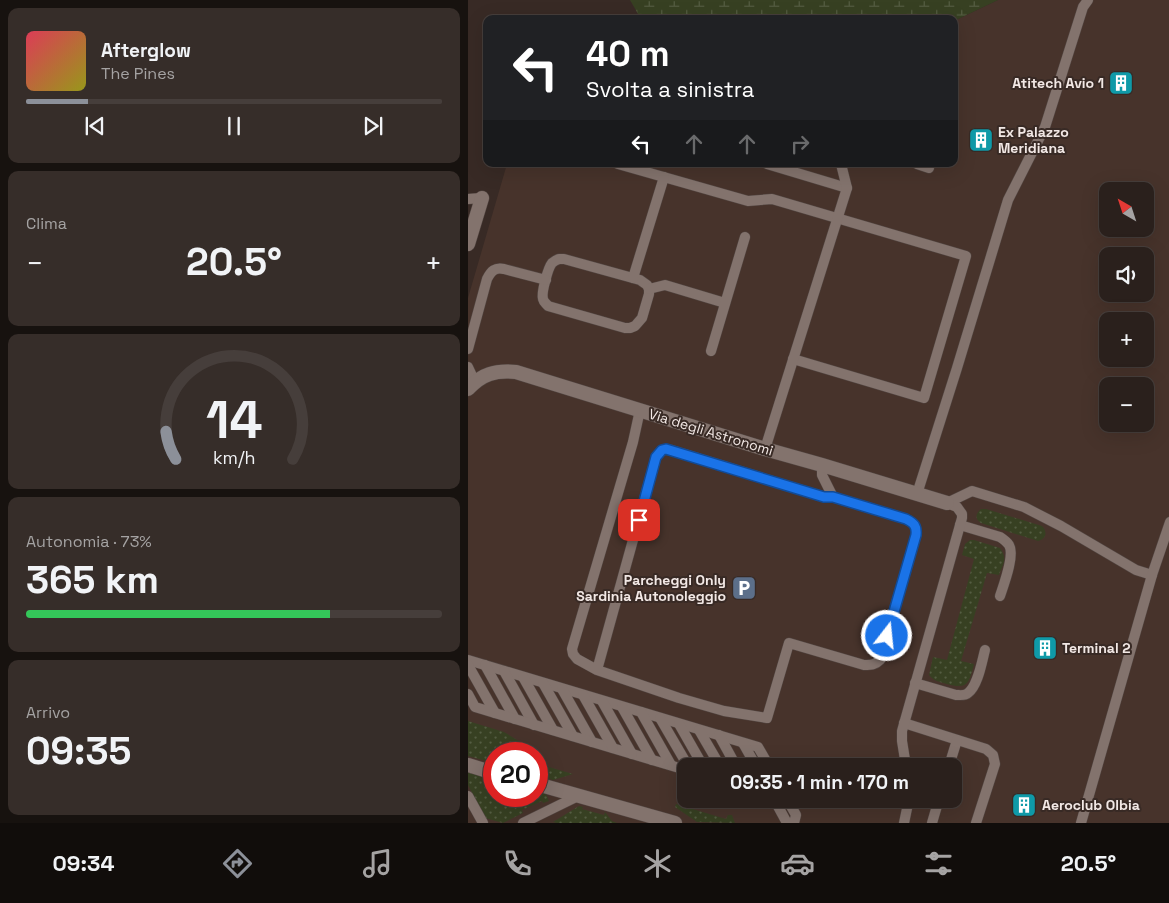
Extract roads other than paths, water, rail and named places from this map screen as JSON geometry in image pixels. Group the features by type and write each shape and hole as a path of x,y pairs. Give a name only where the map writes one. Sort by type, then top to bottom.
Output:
{"street":[{"path":"468,244 475,198"},
{"name":"Via degli Astronomi","path":"472,386 484,376 494,372 516,372 947,503"},
{"path":"468,765 483,770"},
{"path":"548,787 670,822"}],"lane":[{"path":"917,494 1008,200 1044,126 1083,7 1088,0"},
{"path":"629,167 748,201 772,199 966,256 924,398 793,359"},
{"path":"777,167 847,188"},
{"path":"765,449 847,188 842,167"},
{"path":"633,278 664,177"},
{"path":"711,351 745,237"},
{"path":"559,259 564,259 644,282 649,288 649,294 639,323 630,328 625,328 548,306 543,298 546,280 552,263 559,259"},
{"path":"468,349 487,278 494,270 504,268 546,280"},
{"path":"649,288 665,285 725,303"},
{"path":"468,366 472,386"},
{"path":"597,670 656,457 662,450 666,449 824,497 833,497 906,519 915,524 917,529 880,660 876,664 864,665 789,643 767,718 724,711 597,670 577,659 572,649 634,442 640,410"},
{"path":"822,464 822,475 833,497"},
{"path":"947,503 972,491 1024,506 1136,570 1152,575"},
{"path":"905,758 902,731 962,514 958,507 947,503"},
{"path":"1081,823 1152,575 1170,522"},
{"path":"960,525 1000,537 1009,545 1011,556 1000,596"},
{"path":"915,683 956,695 968,693 976,683 985,650"},
{"path":"468,660 743,743 758,748 764,758"},
{"path":"468,665 495,713"},
{"path":"484,665 515,719"},
{"path":"504,671 534,725"},
{"path":"523,677 553,730"},
{"path":"543,683 573,736"},
{"path":"562,689 592,742"},
{"path":"468,694 475,707 677,768"},
{"path":"583,695 613,748"},
{"path":"602,701 632,754"},
{"path":"622,707 652,760"},
{"path":"641,712 671,766"},
{"path":"660,718 683,758"},
{"path":"904,723 986,749 993,755 995,764 976,823"},
{"path":"680,724 699,758"},
{"path":"699,730 715,758"},
{"path":"719,736 731,758"},
{"path":"951,758 957,740"},
{"path":"743,743 751,758"},
{"path":"468,796 483,823"},
{"path":"523,823 578,796"},
{"path":"779,808 788,823"},
{"path":"792,808 796,815 794,823"},
{"path":"904,823 907,808"},
{"path":"932,823 936,808"}],"place":[{"name":"Atitech Avio 1","path":"1121,83"},
{"name":"Ex Palazzo Meridiana","path":"981,140"},
{"name":"Parcheggi Only Sardinia Autonoleggio","path":"744,588"},
{"name":"Terminal 2","path":"1045,648"},
{"name":"Aeroclub Olbia","path":"1024,805"}]}
